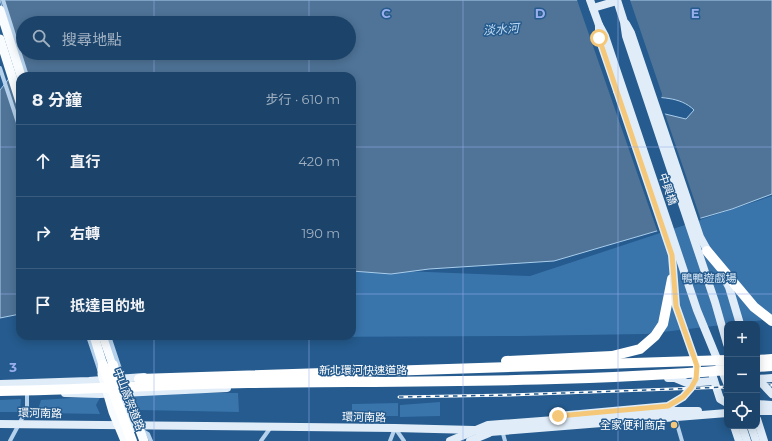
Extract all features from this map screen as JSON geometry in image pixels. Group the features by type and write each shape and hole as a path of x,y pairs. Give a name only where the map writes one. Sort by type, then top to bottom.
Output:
{"highway":[{"path":"707,251 754,306 772,321"},
{"path":"461,368 506,361 612,356 640,349 655,336 663,324 672,279"},
{"path":"760,359 772,360"},
{"name":"新北環河快速道路","path":"0,384 724,360"},
{"path":"675,378 710,366 724,369"},
{"path":"760,368 772,367"},
{"name":"中山高架道路","path":"106,368 131,441"},
{"name":"中山高架道路","path":"106,368 140,441"},
{"path":"71,393 77,389 115,385 273,378 667,369 724,370"},
{"name":"新北環河快速道路","path":"0,391 246,383 453,381 659,376 724,370"}],"main road":[{"path":"0,10 20,72"},
{"path":"0,39 16,89"},
{"path":"96,340 106,368 121,382 144,441"},
{"path":"103,340 112,412 125,441"}],"street":[{"path":"3,0 16,41"},
{"path":"592,4 617,0"},
{"name":"中興橋","path":"617,0 624,22 626,36 715,302 724,334"},
{"name":"中興橋","path":"592,4 598,24 605,36 697,310 724,376"},
{"path":"624,22 631,33 698,232 707,251 729,287 739,321"},
{"path":"501,428 558,416 660,408 677,402 691,388 696,379 697,366 676,306 672,279 672,255 599,38 598,24"},
{"path":"22,60 26,72"},
{"path":"0,68 16,116"},
{"path":"90,340 106,368"},
{"path":"111,340 134,409 148,441"},
{"path":"760,358 772,355"},
{"path":"115,385 293,371 572,363 710,366 724,361"},
{"path":"572,363 573,381"},
{"path":"710,366 720,399 724,401"},
{"path":"0,384 28,383 270,387 675,378 687,383 714,381"},
{"path":"760,379 772,378"},
{"path":"760,382 772,394"},
{"path":"10,441 27,409 28,383"},
{"path":"115,385 124,402 140,441"},
{"path":"115,385 116,405 131,441"},
{"name":"環河南路","path":"0,394 71,393"},
{"path":"760,404 772,405"},
{"path":"760,411 772,411"},
{"path":"501,428 522,424 724,412"},
{"path":"450,441 474,430 674,414"},
{"path":"674,414 682,441"},
{"name":"環河南路","path":"0,424 132,424 474,430"},
{"path":"121,441 118,434 123,424"},
{"path":"132,424 148,434 151,441"},
{"path":"261,441 271,426"},
{"path":"390,441 395,428"},
{"path":"395,428 404,441"},
{"path":"501,428 505,441"},
{"path":"760,428 764,441"},
{"path":"470,441 489,429"},
{"path":"735,429 739,441"},
{"path":"743,429 747,441"},
{"path":"752,429 756,441"}],"green space":[{"name":"鴨鴨遊戲場","path":"772,196 772,319 755,321 724,321 724,325 646,334 356,337 356,269 530,276"},
{"path":"130,393 238,393 239,412 138,410"},
{"path":"101,396 96,405 100,414 37,413 41,400"},
{"path":"21,399 20,412 0,412 0,400"},
{"path":"440,402 440,416 400,417 400,405"},
{"path":"398,403 398,416 352,416 352,404"}],"water":[{"name":"淡水河","path":"0,0 772,0 772,194 732,209 554,261 429,269 391,274 356,271 356,72 16,72 16,315 0,318 0,90 18,67 16,60 356,60 356,16 16,16 16,60","holes":["641,96 682,102 694,110 686,119 661,113"]}],"pier":[{"path":"577,0 630,0 662,94 661,100 644,98 647,106 664,111 701,220 658,233"}],"railway":[{"path":"760,385 772,385"},
{"path":"399,397 510,395 724,387"}],"place":[{"name":"全家便利商店","path":"674,425"}],"route":[{"path":"558,416 660,408 668,406 677,402 691,388 696,379 697,371 696,359 676,306 672,279 672,255 599,38"}]}
